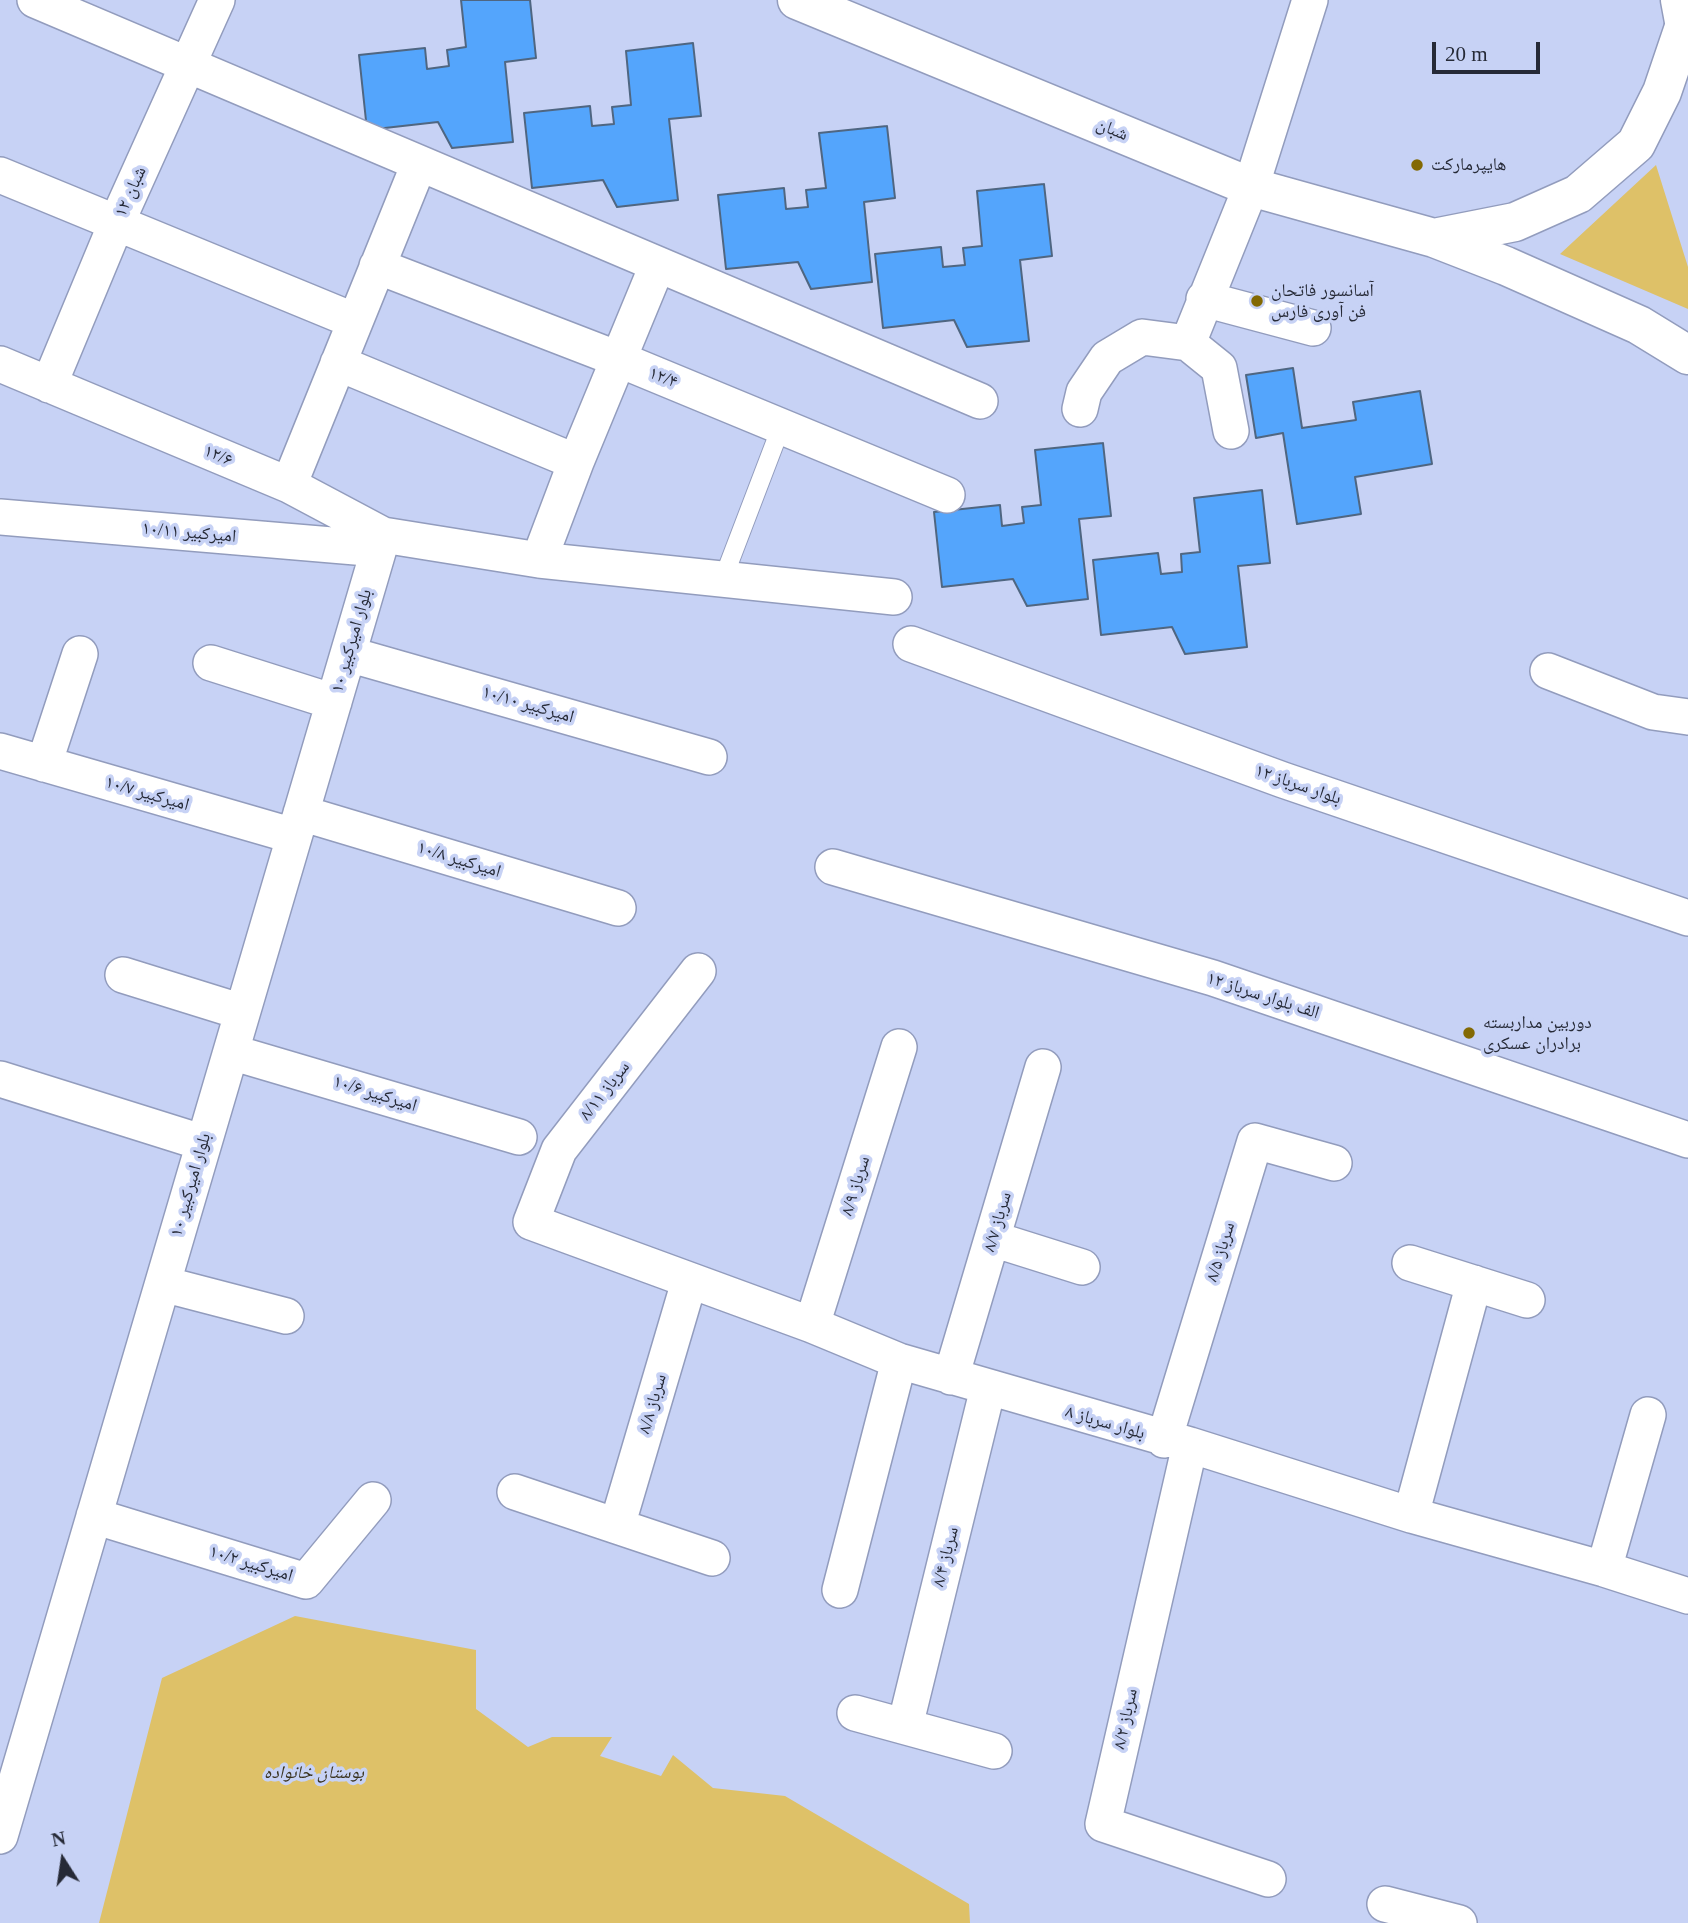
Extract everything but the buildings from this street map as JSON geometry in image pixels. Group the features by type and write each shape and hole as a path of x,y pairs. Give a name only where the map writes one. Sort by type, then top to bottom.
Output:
{"street":[{"path":"35,0 187,67 980,401"},
{"name":"۱۲ شبان","path":"49,386 116,225 217,0"},
{"name":"شبان","path":"797,0 841,9 1251,187 1434,238 1639,325 1688,355"},
{"path":"1188,343 1251,187 1310,0"},
{"path":"1434,238 1515,222 1578,194 1636,144 1662,92 1684,23"},
{"path":"289,485 419,164"},
{"path":"0,175 116,225 355,321"},
{"name":"۱۲/۴","path":"377,266 618,359 947,495"},
{"path":"539,560 576,462 657,266"},
{"path":"1204,299 1313,328"},
{"path":"1080,409 1084,392 1107,358 1142,337 1188,343 1219,368 1231,430"},
{"path":"338,363 576,462"},
{"name":"۱۲/۶","path":"0,364 289,485 381,542"},
{"name":"۱۰/۱۱ امیرکبیر","path":"0,517 381,542"},
{"path":"381,542 894,597"},
{"name":"۱۰ بلوار امیرکبیر","path":"0,1836 10,1767 94,1516 381,542"},
{"name":"۱۲ بلوار سرباز","path":"911,644 1283,780 1688,918"},
{"name":"۱۰/۱۰ امیرکبیر","path":"348,653 709,757"},
{"path":"44,764 80,654"},
{"path":"211,663 334,702"},
{"path":"1548,671 1653,712 1688,717"},
{"name":"۱۰/۷ امیرکبیر","path":"0,751 44,764 298,824"},
{"name":"۱۰/۸ امیرکبیر","path":"298,824 618,908"},
{"name":"۱۲ الف بلوار سرباز","path":"833,867 1213,978 1688,1140"},
{"name":"۸/۱۱ سرباز","path":"531,1222 559,1150 698,971"},
{"path":"123,975 242,1012"},
{"name":"۸/۹ سرباز","path":"812,1325 900,1047"},
{"name":"۱۰/۶ امیرکبیر","path":"230,1052 519,1137"},
{"name":"۸/۷ سرباز","path":"951,1377 1043,1067"},
{"path":"0,1079 204,1143"},
{"name":"۸/۵ سرباز","path":"1177,1442 1255,1142 1334,1163"},
{"name":"۸ بلوار سرباز","path":"531,1222 812,1325 899,1361 1177,1442 1411,1516 1604,1569 1688,1597"},
{"path":"993,1239 1082,1267"},
{"path":"1410,1263 1527,1300"},
{"name":"۸/۸ سرباز","path":"617,1527 689,1282"},
{"path":"1411,1516 1474,1283"},
{"path":"163,1284 286,1316"},
{"path":"840,1590 899,1361"},
{"name":"۸/۴ سرباز","path":"905,1726 988,1388"},
{"path":"1604,1569 1648,1415"},
{"name":"۸/۲ سرباز","path":"1177,1442 1103,1824 1268,1879"},
{"path":"515,1492 712,1558"},
{"name":"۱۰/۲ امیرکبیر","path":"94,1516 306,1581 373,1500"},
{"path":"855,1713 995,1751"},
{"path":"1385,1904 1459,1923"}],"lane":[{"path":"723,579 781,427"}],"green space":[{"path":"1656,165 1688,267 1688,309 1560,254"},
{"name":"بوستان خانواده","path":"295,1616 476,1650 476,1709 528,1747 552,1737 612,1737 600,1756 661,1776 673,1755 713,1788 785,1796 969,1904 970,1923 99,1923 162,1678"}],"place":[{"name":"هایپرمارکت","path":"1417,165"},
{"name":"آسانسور فاتحان فن آوری فارس","path":"1257,301"},
{"name":"دوربین مداربسته برادران عسکری","path":"1469,1033"}]}
